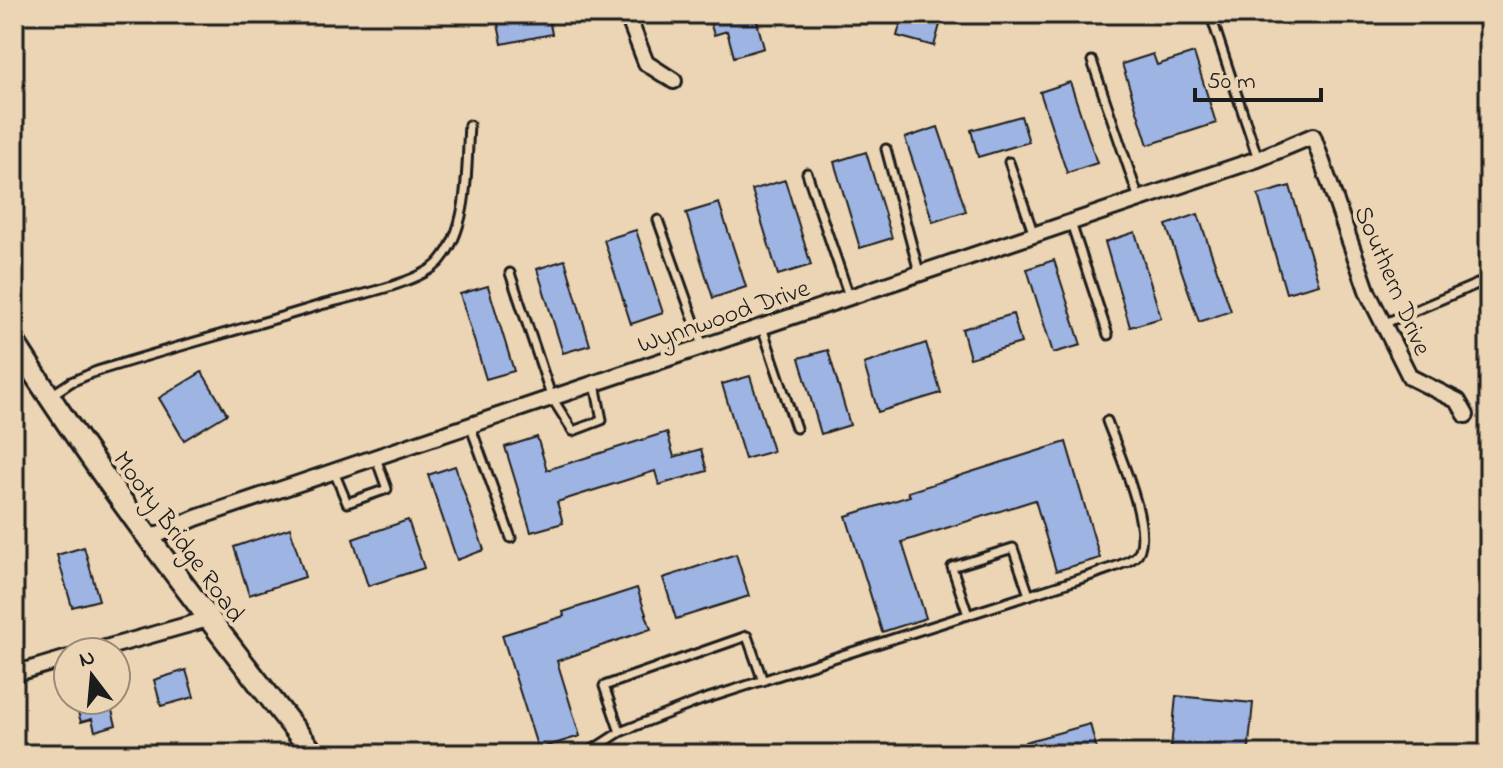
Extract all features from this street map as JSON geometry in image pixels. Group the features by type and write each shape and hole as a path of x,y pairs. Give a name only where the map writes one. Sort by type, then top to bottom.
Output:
{"main road":[{"name":"Mooty Bridge Road","path":"14,342 48,398 148,539 314,754"}],"street":[{"path":"627,14 646,63 674,81"},
{"name":"Wynnwood Drive","path":"148,539 196,518 1258,159 1313,136"},
{"name":"Southern Drive","path":"1313,136 1368,293 1410,377 1458,401 1466,415"},
{"path":"132,640 208,619"},
{"path":"14,674 52,663"}],"lane":[{"path":"1213,22 1258,159"},
{"path":"1092,61 1139,199"},
{"path":"48,398 71,382 97,371 384,287 431,270 454,237 462,209 469,125"},
{"path":"886,149 919,272"},
{"path":"1009,162 1034,235"},
{"path":"807,173 850,297"},
{"path":"658,220 703,347"},
{"path":"1070,221 1108,335"},
{"path":"510,273 552,398 573,431 602,420 595,383"},
{"path":"1383,324 1489,279"},
{"path":"762,327 796,428"},
{"path":"586,754 620,732 702,700 1095,574 1134,558 1141,549 1142,523 1107,421"},
{"path":"470,425 511,538"},
{"path":"334,472 347,503 387,489 376,457"},
{"path":"968,615 952,567 1013,548 1029,595"},
{"path":"620,732 604,686 747,636 763,681"}],"building":[{"path":"496,14 548,14 552,34 502,44"},
{"path":"728,14 755,14 764,48 734,57 727,31 714,35 709,19"},
{"path":"903,14 943,14 934,46 897,36"},
{"path":"1194,53 1216,123 1148,145 1122,64 1153,54 1157,65"},
{"path":"1070,82 1097,163 1067,173 1040,92"},
{"path":"1021,116 1029,142 978,157 971,130"},
{"path":"938,127 966,211 933,222 905,138"},
{"path":"866,152 892,238 860,248 834,162"},
{"path":"785,180 811,265 778,275 752,190"},
{"path":"1290,186 1319,284 1286,293 1258,195"},
{"path":"719,203 746,287 713,298 686,213"},
{"path":"1198,214 1231,311 1199,322 1166,225"},
{"path":"636,230 663,313 631,324 604,240"},
{"path":"1135,232 1161,318 1130,327 1105,242"},
{"path":"565,260 590,345 563,353 537,269"},
{"path":"1054,260 1081,345 1053,353 1027,269"},
{"path":"488,286 514,371 486,379 460,294"},
{"path":"1013,314 1021,343 970,358 962,329"},
{"path":"926,343 941,393 878,412 864,364"},
{"path":"828,350 850,425 821,434 799,358"},
{"path":"202,372 227,414 184,440 159,398"},
{"path":"750,376 773,451 745,459 722,384"},
{"path":"667,432 674,457 701,449 707,471 659,485 655,471 557,502 563,523 531,532 505,447 537,437 547,470"},
{"path":"1066,442 1100,558 1056,571 1035,500 902,542 926,618 882,632 846,516 910,496 908,492"},
{"path":"455,466 484,550 457,560 428,475"},
{"path":"408,520 424,568 368,586 353,539"},
{"path":"290,528 305,577 249,595 234,547"},
{"path":"84,547 99,600 72,607 57,555"},
{"path":"736,554 749,596 676,619 663,578"},
{"path":"637,588 651,629 557,661 580,736 538,749 502,635 564,616 563,612"},
{"path":"186,670 194,697 161,706 154,680"},
{"path":"1176,696 1253,703 1248,754 1171,748"},
{"path":"79,716 113,716 116,725 95,731 92,719 81,722"},
{"path":"1090,724 1098,754 1028,754 1025,742"}]}
